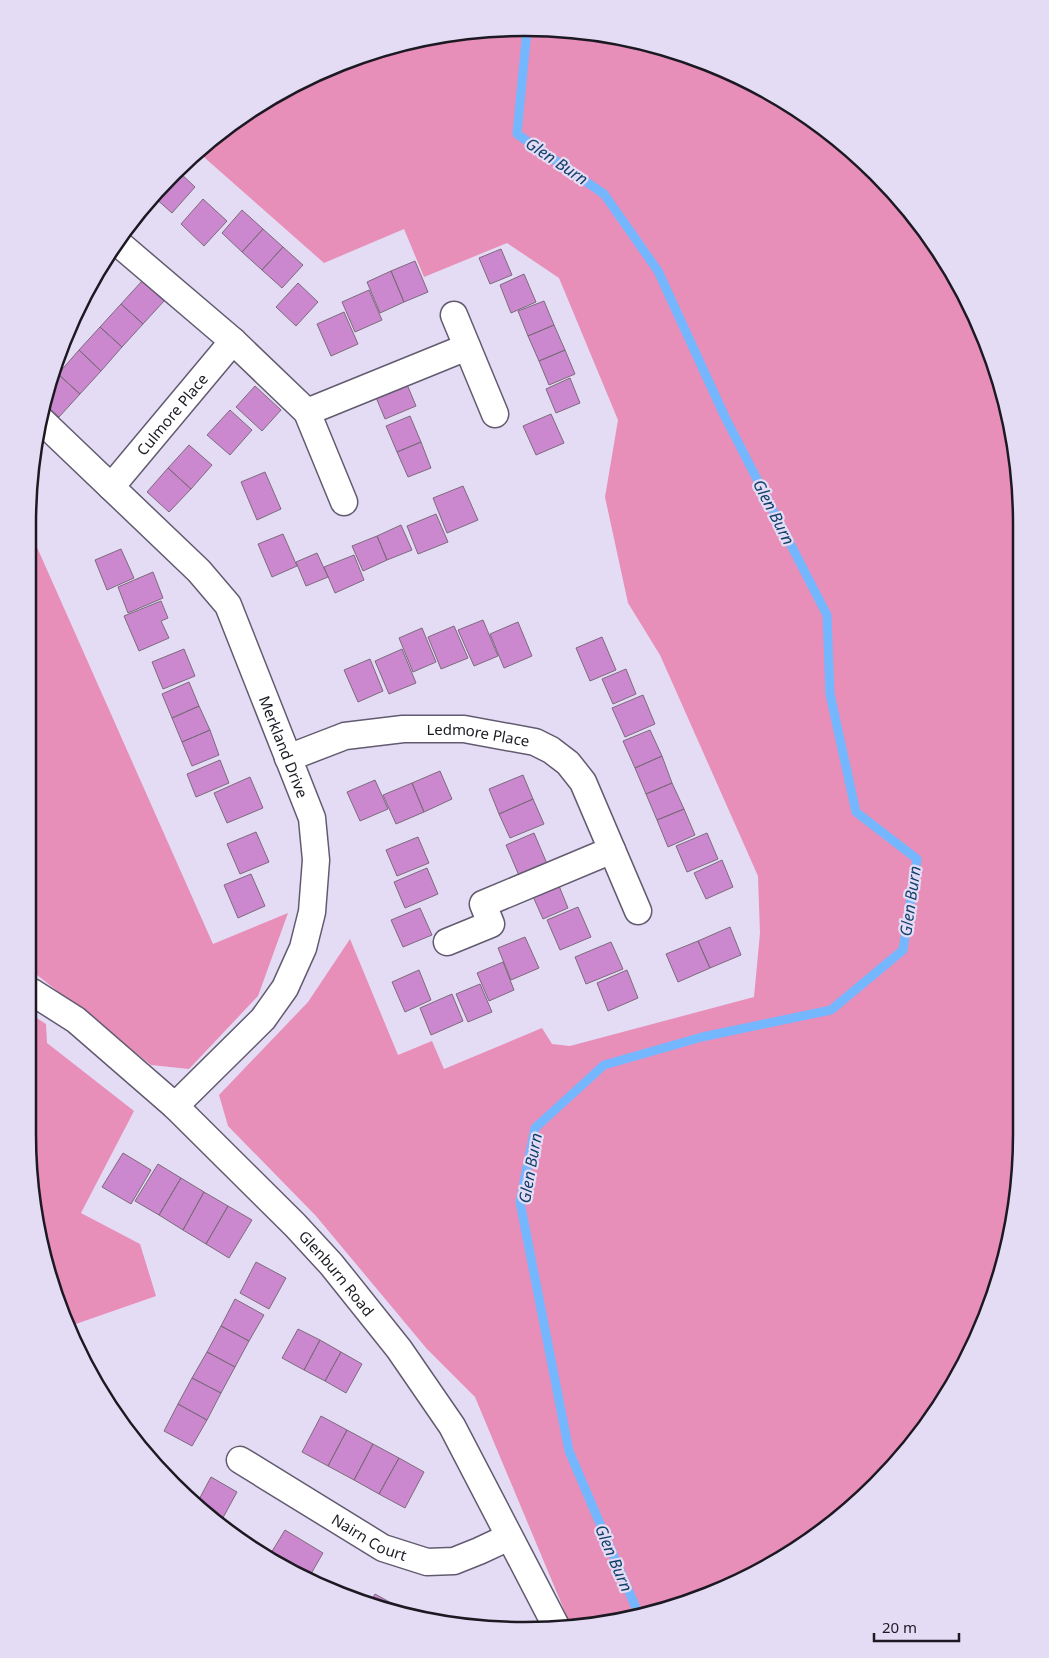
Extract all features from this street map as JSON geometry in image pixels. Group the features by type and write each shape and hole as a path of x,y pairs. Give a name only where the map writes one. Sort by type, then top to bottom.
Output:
{"street":[{"path":"123,247 233,341 307,412 344,502"},
{"path":"454,315 495,414"},
{"name":"Culmore Place","path":"111,487 233,341"},
{"path":"307,412 467,347"},
{"name":"Merkland Drive","path":"47,425 199,571 228,605 312,818 316,860 312,912 303,948 285,988 263,1019 175,1106"},
{"name":"Ledmore Place","path":"288,758 345,736 403,729 464,729 534,742 551,750 568,763 583,782 638,911"},
{"path":"448,942 491,924 483,904 612,850"},
{"name":"Glenburn Road","path":"36,995 76,1020 175,1106 295,1224 331,1264 399,1348 452,1426 553,1621"},
{"name":"Nairn Court","path":"240,1460 383,1548 427,1562 454,1561 509,1537"}],"shaded area":[{"path":"524,36 588,40 620,46 651,53 711,73 769,102 822,137 870,179 912,227 947,280 976,338 996,398 1009,461 1013,524 1013,1134 1009,1197 996,1260 976,1320 947,1378 912,1431 870,1479 822,1521 769,1556 711,1585 651,1605 588,1618 568,1620 475,1397 427,1349 316,1216 228,1126 219,1095 308,1002 350,939 398,1055 432,1041 444,1069 542,1028 552,1044 570,1046 754,997 760,933 758,876 660,655 628,603 605,497 618,420 559,278 507,243 424,277 404,229 324,263 203,157 227,137 280,102 338,73 398,53 461,40"},
{"path":"36,545 213,944 288,913 258,996 189,1069 151,1065 36,974"},
{"path":"36,1018 46,1024 47,1043 134,1111 81,1213 140,1244 156,1296 75,1324 73,1320 53,1260 40,1197 36,1134"}],"building":[{"path":"183,176 195,187 172,213 159,201"},
{"path":"203,199 227,221 204,246 181,224"},
{"path":"242,210 263,229 242,252 222,233"},
{"path":"263,229 283,247 262,270 242,252"},
{"path":"283,247 303,265 282,288 262,270"},
{"path":"501,249 512,275 490,284 479,258"},
{"path":"415,261 428,292 404,302 391,271"},
{"path":"391,271 404,302 380,313 367,282"},
{"path":"524,274 536,302 511,313 500,285"},
{"path":"142,281 164,301 143,324 121,304"},
{"path":"298,283 318,302 296,326 276,307"},
{"path":"369,290 382,320 355,332 342,302"},
{"path":"544,301 554,325 528,336 518,311"},
{"path":"121,304 143,324 122,347 100,327"},
{"path":"344,312 358,344 331,356 317,324"},
{"path":"554,325 565,350 539,361 528,336"},
{"path":"100,327 122,347 101,371 79,350"},
{"path":"79,350 101,371 80,394 60,376 61,370"},
{"path":"565,350 575,374 549,385 539,361"},
{"path":"60,376 80,394 59,417 50,409"},
{"path":"570,378 580,403 556,413 546,389"},
{"path":"406,382 416,406 385,419 375,395"},
{"path":"255,386 281,410 262,431 236,407"},
{"path":"230,410 252,430 230,455 207,435"},
{"path":"551,414 564,443 536,455 523,426"},
{"path":"410,416 421,442 397,452 386,426"},
{"path":"421,442 431,468 408,477 397,452"},
{"path":"189,445 212,465 191,489 168,468"},
{"path":"168,468 191,489 169,512 147,492"},
{"path":"265,472 281,509 257,520 241,482"},
{"path":"463,486 478,520 447,533 433,498"},
{"path":"436,514 448,542 418,554 407,526"},
{"path":"401,525 412,550 387,560 377,536"},
{"path":"283,534 297,566 272,577 258,544"},
{"path":"377,536 387,560 363,571 352,546"},
{"path":"121,549 134,578 107,590 95,560"},
{"path":"317,553 328,577 306,586 296,562"},
{"path":"354,555 364,580 335,593 324,567"},
{"path":"153,572 163,598 128,613 118,587"},
{"path":"161,601 168,618 161,621 169,638 139,651 124,616"},
{"path":"483,620 498,656 474,666 458,630"},
{"path":"518,622 532,656 504,668 490,634"},
{"path":"454,626 468,658 441,669 428,637"},
{"path":"422,628 436,662 413,672 399,638"},
{"path":"602,637 616,670 590,681 576,648"},
{"path":"184,649 195,676 163,689 152,662"},
{"path":"402,649 416,683 389,694 375,661"},
{"path":"370,659 383,691 358,702 344,670"},
{"path":"626,669 636,694 613,704 602,679"},
{"path":"189,682 199,706 172,718 162,694"},
{"path":"643,695 655,724 625,737 612,708"},
{"path":"199,706 210,730 182,742 172,718"},
{"path":"210,730 219,755 192,766 182,742"},
{"path":"650,730 662,756 635,768 623,741"},
{"path":"662,756 672,783 646,794 635,768"},
{"path":"220,760 229,783 196,797 187,774"},
{"path":"440,771 452,799 424,812 412,783"},
{"path":"523,775 533,799 499,814 489,789"},
{"path":"250,777 263,808 227,823 214,793"},
{"path":"375,780 388,809 360,821 347,792"},
{"path":"412,783 424,812 396,824 383,795"},
{"path":"672,783 684,809 657,820 646,794"},
{"path":"533,799 544,824 510,838 499,814"},
{"path":"684,809 695,835 668,847 657,820"},
{"path":"256,832 269,862 240,874 227,844"},
{"path":"534,833 548,866 520,878 506,845"},
{"path":"707,833 718,859 687,872 676,846"},
{"path":"418,837 429,863 397,876 386,850"},
{"path":"722,860 733,887 706,899 694,873"},
{"path":"427,868 438,894 405,908 394,882"},
{"path":"251,874 265,906 238,918 224,885"},
{"path":"557,881 568,908 543,919 531,892"},
{"path":"578,907 591,937 560,950 547,920"},
{"path":"420,908 432,935 403,947 391,920"},
{"path":"730,927 741,955 710,968 698,941"},
{"path":"525,937 539,968 511,980 498,948"},
{"path":"698,941 710,968 678,982 666,954"},
{"path":"611,942 623,969 586,984 575,957"},
{"path":"503,962 514,990 489,1001 477,973"},
{"path":"419,970 431,1000 405,1012 392,982"},
{"path":"627,970 638,998 608,1011 597,983"},
{"path":"480,984 492,1012 468,1022 456,994"},
{"path":"452,994 463,1021 431,1035 420,1008"},
{"path":"123,1153 151,1170 131,1204 102,1187"},
{"path":"158,1164 181,1178 159,1215 135,1201"},
{"path":"181,1178 204,1192 183,1230 159,1215"},
{"path":"204,1192 228,1206 206,1244 183,1230"},
{"path":"228,1206 252,1220 229,1258 206,1244"},
{"path":"256,1262 286,1278 269,1309 240,1293"},
{"path":"235,1299 264,1315 249,1341 221,1326"},
{"path":"221,1326 249,1341 235,1367 207,1352"},
{"path":"298,1329 320,1340 304,1370 282,1358"},
{"path":"320,1340 341,1352 325,1381 304,1370"},
{"path":"207,1352 235,1367 221,1393 192,1378"},
{"path":"341,1352 362,1364 346,1393 325,1381"},
{"path":"192,1378 221,1393 207,1420 178,1404"},
{"path":"178,1404 207,1420 192,1446 164,1431"},
{"path":"321,1416 347,1430 328,1466 302,1452"},
{"path":"347,1430 373,1444 354,1480 328,1466"},
{"path":"373,1444 399,1458 379,1494 354,1480"},
{"path":"399,1458 424,1472 405,1508 379,1494"},
{"path":"211,1477 237,1492 223,1518 200,1498"},
{"path":"285,1530 323,1553 312,1572 272,1551"},
{"path":"375,1594 391,1603 373,1598"}],"waterway":[{"name":"Glen Burn","path":"526,36 517,134 604,194 658,271 725,417 827,615 830,694 856,812 917,859 903,950 831,1010 702,1037 604,1065 535,1128 520,1202 569,1451 636,1608"}]}
